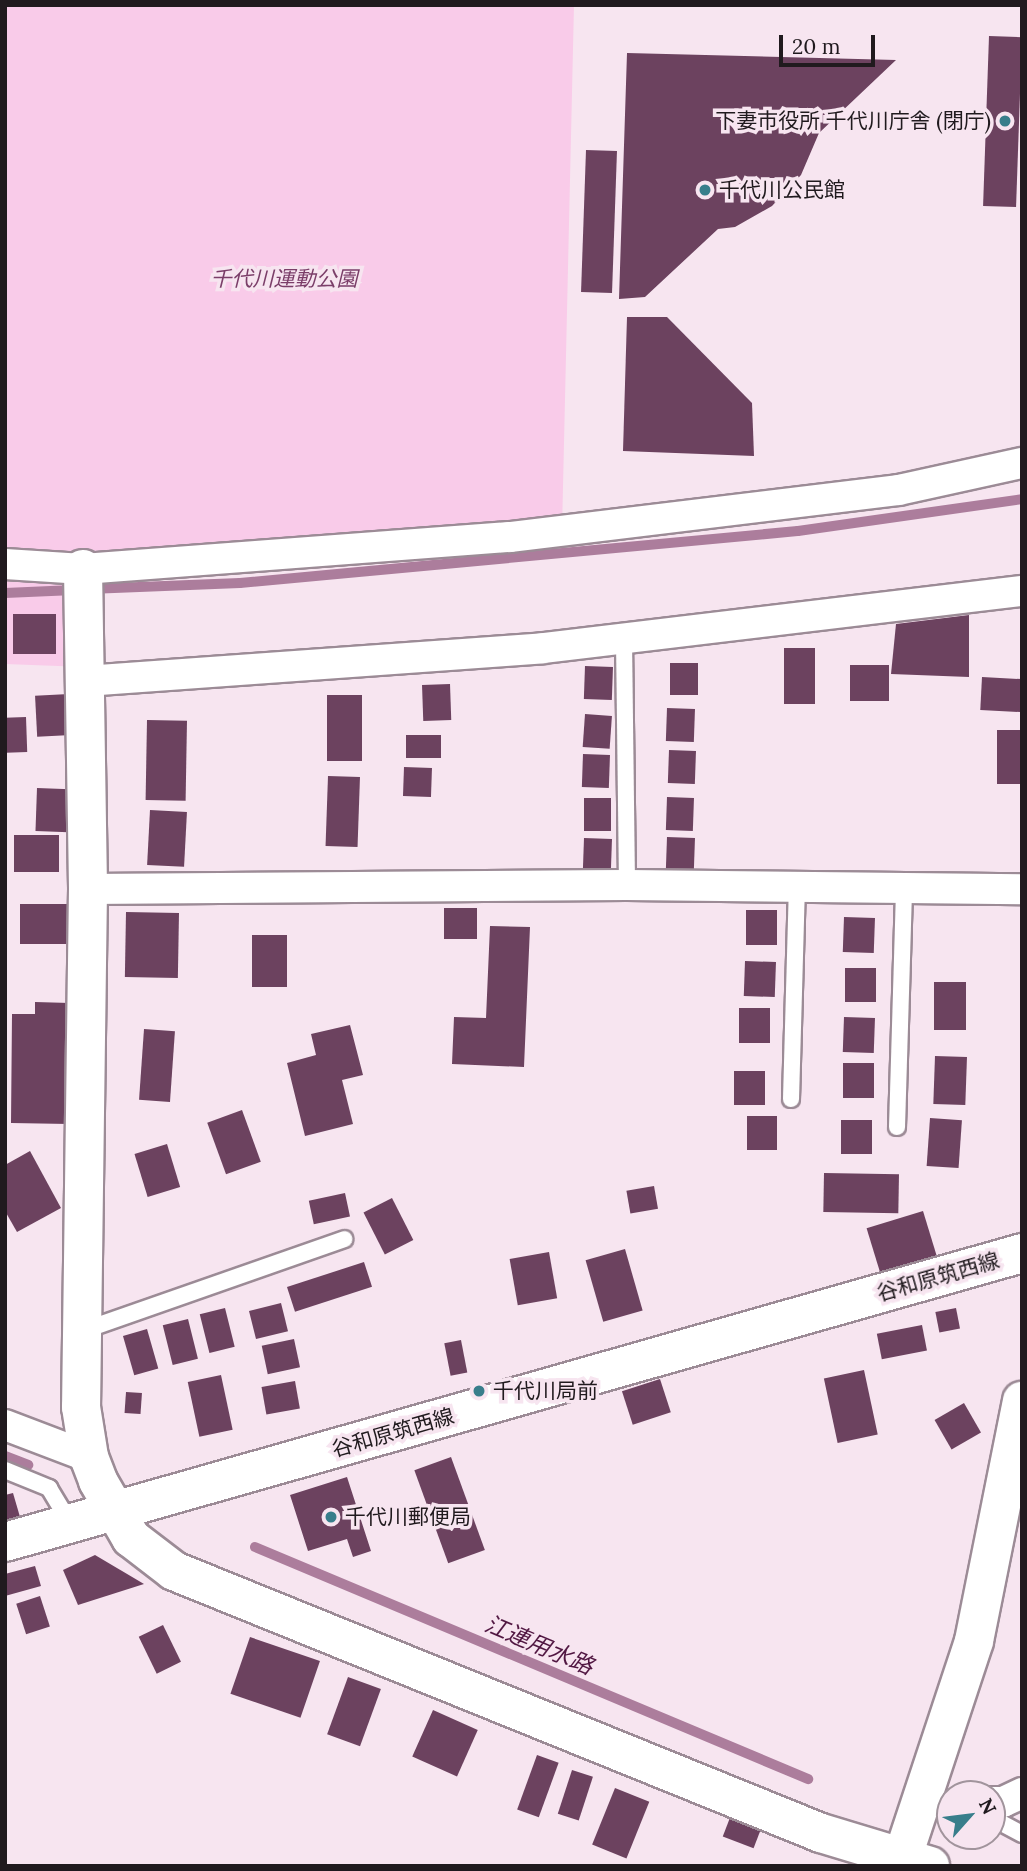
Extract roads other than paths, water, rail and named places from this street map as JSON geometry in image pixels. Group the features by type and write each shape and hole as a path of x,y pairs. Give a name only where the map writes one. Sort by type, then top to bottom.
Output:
{"street":[{"path":"5,564 83,569 510,537 899,490 1022,463"},
{"path":"83,569 88,889 81,1407 89,1457 113,1512 131,1538 174,1571 821,1832 910,1862 936,1799"},
{"path":"86,681 543,648 1022,591"},
{"path":"88,889 627,885 1022,889"},
{"name":"谷和原筑西線","path":"5,1542 1022,1253"},
{"path":"942,1780 974,1641 1022,1401"},
{"path":"5,1425 89,1457"},
{"path":"1006,1801 1022,1793"}],"lane":[{"path":"624,639 627,885"},
{"path":"791,1100 797,886"},
{"path":"897,1127 904,888"},
{"path":"81,1331 344,1239"},
{"path":"5,1470 50,1488 70,1524"},
{"path":"1006,1826 1022,1835"}],"waterway":[{"path":"89,589 240,583 798,531 1022,499"},
{"path":"5,593 74,590"},
{"name":"江連用水路","path":"5,1456 28,1465"},
{"name":"江連用水路","path":"255,1547 808,1779"}],"place":[{"name":"下妻市役所 千代川庁舎 (閉庁)","path":"1005,121"},
{"name":"千代川公民館","path":"705,190"},
{"name":"千代川局前","path":"479,1391"},
{"name":"千代川郵便局","path":"331,1517"}],"park label":[{"name":"千代川運動公園","path":"284,279"}]}
